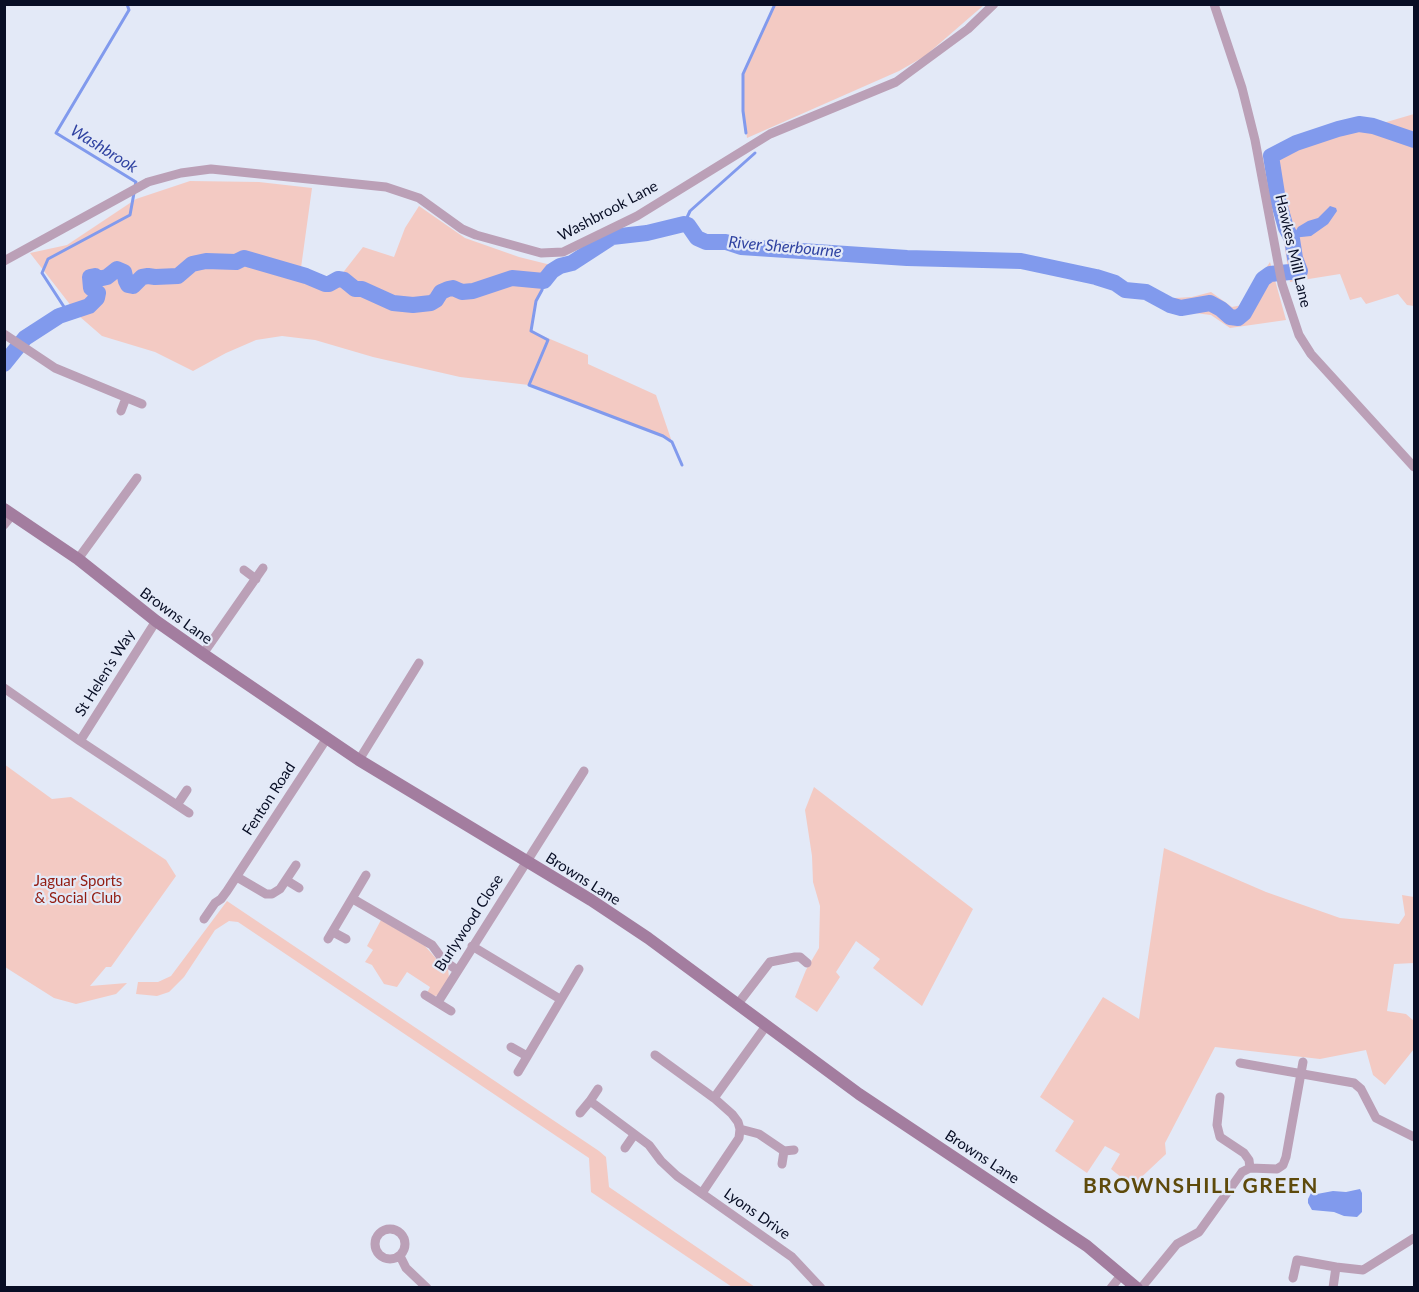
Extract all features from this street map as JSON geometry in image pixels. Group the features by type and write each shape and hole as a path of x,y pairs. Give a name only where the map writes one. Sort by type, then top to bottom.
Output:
{"street":[{"name":"Washbrook Lane","path":"4,261 148,182 181,173 211,169 386,187 419,198 462,229 476,236 541,253 563,252 637,216 770,134 896,82 968,29 994,4"},
{"name":"Hawkes Mill Lane","path":"1214,4 1242,88 1255,140 1282,284 1299,335 1311,354 1414,467"},
{"path":"4,334 55,368 142,404"},
{"path":"122,411 126,398"},
{"path":"78,559 137,478"},
{"path":"129,488 138,496"},
{"path":"4,525 9,511"},
{"name":"Browns Lane","path":"9,511 78,559 156,621 359,760 591,900 648,938 910,1129 1045,1216 1139,1287"},
{"path":"203,654 263,568"},
{"path":"244,570 256,579"},
{"name":"St Helen's Way","path":"80,741 156,621"},
{"path":"359,760 419,663"},
{"name":"St Helen's Way","path":"4,688 189,813"},
{"name":"Fenton Road","path":"204,919 237,877 327,738"},
{"name":"Burlywood Close","path":"438,1002 584,771"},
{"path":"177,805 187,790"},
{"path":"237,877 266,894 272,894 280,889 296,865"},
{"path":"346,939 331,935 366,875"},
{"path":"286,880 299,888"},
{"path":"353,899 432,945 443,960 457,970"},
{"path":"472,946 560,999"},
{"path":"737,1005 770,962 800,957 807,963"},
{"path":"518,1072 579,969"},
{"path":"425,995 451,1011"},
{"path":"714,1098 766,1026"},
{"path":"511,1047 527,1056"},
{"path":"655,1054 666,1065 714,1098 732,1114 740,1130 759,1134 789,1151 782,1164"},
{"path":"1139,1287 1177,1244 1199,1232 1238,1176 1245,1170 1250,1168 1277,1169 1285,1162 1304,1062"},
{"path":"1240,1063 1301,1075 1348,1081 1358,1085 1376,1118 1414,1137"},
{"path":"580,1113 598,1089"},
{"path":"1220,1097 1217,1125 1220,1137 1244,1153 1250,1168"},
{"path":"590,1101 649,1145 661,1161 677,1176 702,1193"},
{"name":"Lyons Drive","path":"740,1130 739,1138 702,1193 792,1257 821,1287"},
{"path":"625,1148 634,1135"},
{"path":"1293,1278 1297,1260 1363,1270 1414,1238"},
{"path":"399,1256 406,1268 427,1287"},
{"path":"1333,1287 1336,1267"},
{"path":"1111,1287 1122,1274"}],"green space":[{"path":"774,5 984,5 925,56 899,71 747,138 743,74"},
{"path":"1414,114 1414,306 1407,305 1398,294 1366,304 1361,297 1350,300 1340,274 1290,282 1271,156 1296,143 1338,129 1359,124 1373,126"},
{"path":"190,181 259,182 312,188 300,275 325,284 338,279 363,247 394,257 405,228 419,206 465,238 519,257 559,267 552,271 544,281 536,301 531,331 588,355 588,364 656,395 672,442 663,436 529,385 460,377 373,357 315,340 282,336 256,340 193,371 155,352 102,336 79,316 30,253 67,245 136,199"},
{"path":"1270,262 1286,320 1230,328 1211,315 1171,310 1175,298 1192,297 1211,292 1232,307 1242,305"},
{"name":"Jaguar Sports & Social Club","path":"4,764 52,799 71,797 166,860 176,876 111,967 106,967 90,986 127,983 116,994 76,1004 54,998 5,967"},
{"path":"814,787 973,909 922,1006 873,968 880,959 856,941 836,972 840,977 817,1012 795,997 806,970 819,948 820,906 813,882 812,856 805,810"},
{"path":"1164,848 1266,892 1340,918 1399,924 1405,915 1402,895 1414,897 1414,963 1394,964 1387,1011 1406,1014 1414,1021 1414,1049 1385,1085 1373,1075 1366,1050 1320,1059 1215,1047 1165,1143 1166,1154 1132,1186 1111,1169 1120,1154 1105,1146 1087,1173 1055,1151 1074,1121 1040,1097 1103,997 1139,1019"},
{"path":"227,901 599,1151 606,1157 609,1187 755,1287 732,1287 591,1192 589,1158 238,922 229,921 215,930 184,977 169,992 157,996 136,994 138,982 158,982 171,976"},
{"path":"381,920 425,946 440,963 448,968 449,978 438,995 427,993 430,987 407,972 397,987 384,984 372,965 365,962 373,950 367,946"}],"water":[{"path":"1330,206 1336,208 1337,211 1328,224 1311,236 1292,238 1298,227 1318,218"},
{"path":"1360,1189 1362,1212 1357,1217 1312,1210 1308,1203 1312,1191 1317,1194"}],"waterway":[{"name":"Washbrook","path":"127,4 129,10 56,133 136,182 135,186"},
{"path":"746,133 743,111 743,74 775,4"},
{"name":"River Sherbourne","path":"4,364 25,338 59,316 89,306 97,298 98,293 91,288 90,277 95,276 98,279 107,277 117,269 124,272 128,285 133,286 142,277 178,276 192,264 206,261 236,262 244,258 306,276 325,284 338,279 344,280 355,289 362,289 393,303 413,305 431,303 441,292 453,288 462,292 473,291 512,278 544,281 552,271 572,263 612,237 647,233 684,224 688,225 697,238 706,242 726,242 741,247 907,258 1021,261 1096,277 1115,283 1125,290 1146,292 1170,305 1181,308 1210,303 1230,317 1238,318 1244,313 1263,279 1270,274 1300,271 1292,239 1286,228 1278,200 1271,156 1296,143 1359,124 1373,126 1414,140"},
{"path":"684,224 690,211 755,153"},
{"name":"Washbrook","path":"68,313 42,273 48,259 130,215 134,193"},
{"path":"544,281 536,301 531,331 548,340 529,385 663,436 672,442 682,465"}],"district":[{"name":"BROWNSHILL GREEN","path":"1201,1186"}]}
